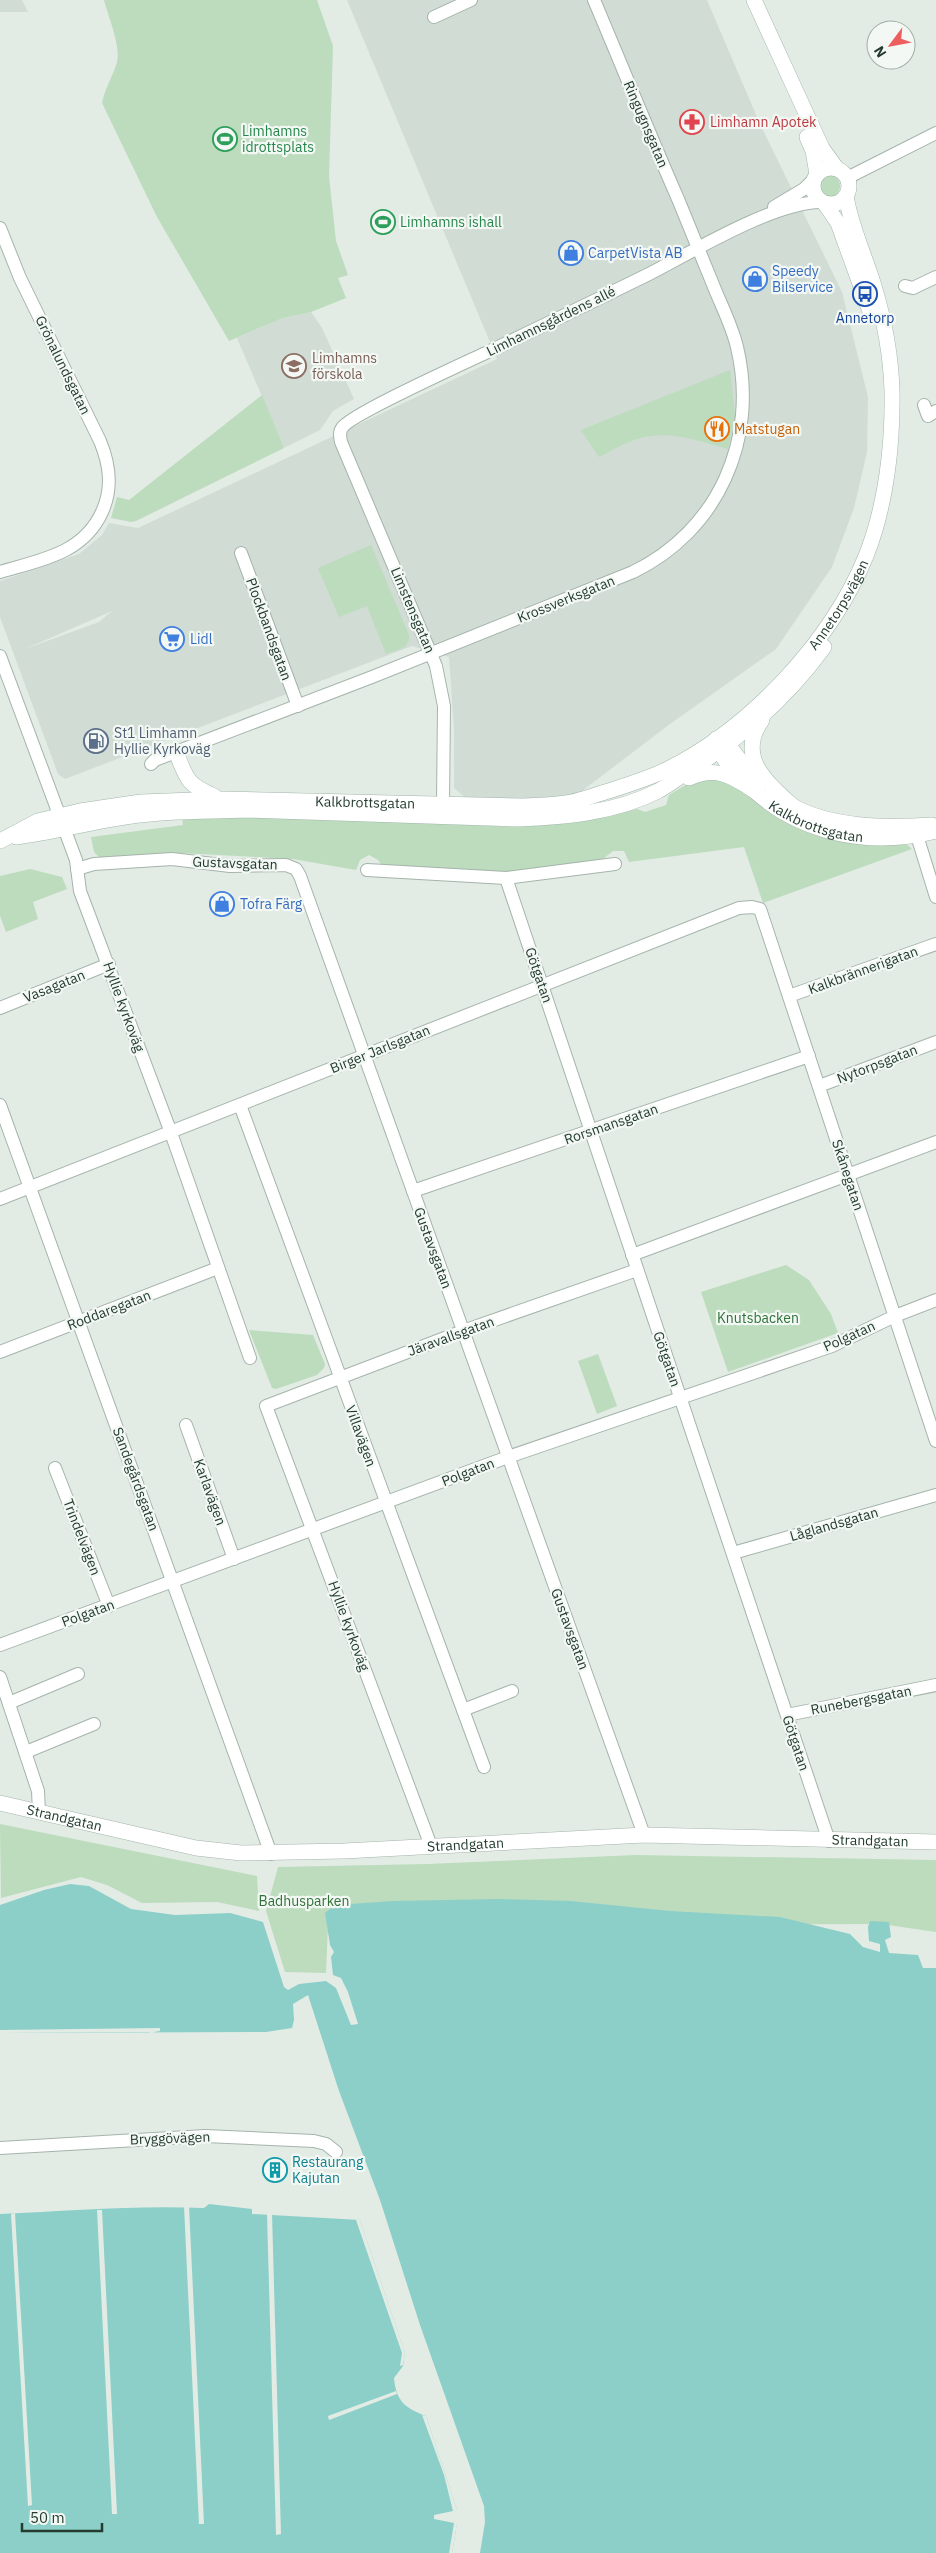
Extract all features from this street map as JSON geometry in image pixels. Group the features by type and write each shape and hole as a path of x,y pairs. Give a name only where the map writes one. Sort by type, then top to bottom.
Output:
{"main road":[{"name":"Annetorpsvägen","path":"748,0 813,151 814,194 838,223 870,308 879,340 886,385 890,432"},
{"path":"754,0 822,148 842,174"},
{"path":"815,177 826,169 842,174"},
{"name":"Annetorpsvägen","path":"721,745 812,648 832,618 866,556 886,476 892,391 885,328 846,196 849,189 842,174"},
{"path":"823,203 839,203 846,196"},
{"name":"Kalkbrottsgatan","path":"61,822 205,811 248,810 468,819 546,818 595,811 658,791 769,710 804,675 829,641 850,603 866,556"},
{"path":"769,710 754,734 753,758 765,780 793,806"},
{"name":"Kalkbrottsgatan","path":"721,745 753,790 789,815 837,834 874,839 896,839 936,824"},
{"name":"Kalkbrottsgatan","path":"3,839 42,834 61,822 141,802 220,799 522,806 571,802 667,770 721,745"},
{"name":"Kalkbrottsgatan","path":"721,745 758,783 793,806 826,818 858,824 915,831 936,831"},
{"path":"176,752 187,778 194,787 220,799"},
{"path":"658,791 705,771 717,771 734,777 753,790"},
{"name":"Strandgatan","path":"0,1803 220,1852 271,1854 644,1835 936,1842"}],"street":[{"path":"434,17 471,0"},
{"name":"Ringugnsgatan","path":"594,0 699,248"},
{"path":"842,174 936,133"},
{"name":"Limhamnsgårdens allé","path":"762,217 774,207 804,189 815,177"},
{"name":"Limhamnsgårdens allé","path":"342,427 352,419 421,384 762,217 796,205 823,203"},
{"name":"Grönalundsgatan","path":"0,228 20,278 106,456 109,477 105,505 95,528 77,544 56,555 0,572"},
{"name":"Krossverksgatan","path":"151,764 155,760 298,706 616,580 654,562 687,534 713,503 734,458 740,431 743,392 733,332 699,248"},
{"path":"905,286 914,288 936,277"},
{"path":"924,405 928,416 936,412"},
{"name":"Limstensgatan","path":"342,427 339,436 340,442 431,653 442,686 444,706 443,803"},
{"name":"Plockbandsgatan","path":"241,553 298,706"},
{"name":"Hyllie kyrkoväg","path":"0,656 61,822 77,869 80,891 170,1130 250,1358"},
{"path":"915,831 936,897"},
{"name":"Gustavsgatan","path":"77,869 94,864 172,859 230,866 286,865 296,869 644,1835"},
{"path":"367,870 506,878 615,864"},
{"name":"Götgatan","path":"506,878 829,1840"},
{"name":"Birger Jarlsgatan","path":"0,1199 170,1130 240,1105 739,908 752,907 760,909"},
{"name":"Skånegatan","path":"760,909 936,1441"},
{"name":"Kalkbrännerigatan","path":"789,996 936,944"},
{"name":"Vasagatan","path":"0,1008 109,964"},
{"name":"Nytorpsgatan","path":"819,1086 936,1042"},
{"name":"Rorsmansgatan","path":"413,1191 809,1056"},
{"name":"Sandegårdsgatan","path":"0,1105 174,1581 271,1854"},
{"name":"Villavägen","path":"240,1105 484,1767"},
{"path":"632,1255 936,1142"},
{"name":"Roddaregatan","path":"0,1352 218,1268"},
{"name":"Järavallsgatan","path":"266,1406 463,1331 637,1270"},
{"name":"Polgatan","path":"0,1645 508,1457 832,1346 895,1316 936,1300"},
{"name":"Hyllie kyrkoväg","path":"266,1406 431,1846"},
{"name":"Karlavägen","path":"186,1425 234,1559"},
{"name":"Trindelvägen","path":"54,1468 109,1606"},
{"name":"Låglandsgatan","path":"733,1553 936,1495"},
{"path":"9,1703 78,1674"},
{"path":"0,1677 38,1790 38,1812"},
{"name":"Runebergsgatan","path":"787,1715 936,1685"},
{"path":"463,1710 512,1692"},
{"path":"26,1752 94,1724"},
{"name":"Bryggövägen","path":"0,2148 205,2136 314,2141 326,2144 336,2152"}],"shaded area":[{"path":"0,0 22,0 28,12 0,12"},
{"path":"347,0 707,0 760,124 842,292 868,397 867,452 854,508 832,567 776,649 670,724 574,797 468,800 454,788 454,729 449,657 412,646 65,779 58,774 0,617 0,581 79,554 102,535 109,523 138,528 497,359","holes":["112,611 99,622 25,649"]},
{"name":"Limhamns förskola","path":"311,312 322,328 354,399 333,411 320,430 284,448 237,338 283,318"}],"green space":[{"name":"Limhamns idrottsplats","path":"104,0 317,0 333,46 329,176 336,241 348,275 338,278 346,298 311,312 283,318 229,341 157,217 102,103 118,55 116,40"},
{"path":"829,175 837,178 840,186 837,194 829,197 821,194 818,186 821,178"},
{"path":"730,370 735,416 728,449 683,437 660,435 648,436 632,441 599,457 581,430"},
{"path":"262,395 284,448 136,521 131,522 111,518 117,497 129,500"},
{"path":"371,545 409,635 409,640 405,647 386,654 367,606 339,617 318,568"},
{"path":"716,776 748,793 764,808 789,822 905,843 912,849 763,903 744,847 629,862 624,851 613,851 603,859 497,874 383,867 378,860 369,855 360,860 356,870 293,859 181,853 99,857 94,852 91,837 183,825 182,818 219,815 516,827 573,823 637,809 645,812 666,805 669,795 697,778"},
{"path":"30,869 62,877 67,889 33,902 38,919 6,932 0,916 0,876"},
{"name":"Knutsbacken","path":"786,1265 809,1280 831,1314 838,1333 728,1372 701,1292"},
{"path":"249,1330 313,1335 325,1364 324,1368 317,1375 276,1389 272,1388"},
{"path":"598,1354 617,1406 597,1414 578,1361"},
{"path":"0,1824 257,1876 259,1911 217,1902 142,1903 107,1885 81,1877 1,1898"},
{"name":"Badhusparken","path":"636,1855 936,1860 936,1932 881,1924 328,1926 326,1973 285,1972 266,1911 278,1867 427,1864"}],"water":[{"path":"70,1884 89,1886 131,1909 175,1915 230,1913 263,1922 284,1987 288,1990 299,1984 326,1981 336,1988 351,2025 358,2024 348,1992 341,1978 333,1975 331,1957 334,1952 330,1945 325,1913 335,1905 394,1901 498,1899 571,1901 670,1911 780,1917 850,1934 863,1947 880,1952 880,1944 869,1941 868,1927 870,1921 889,1922 891,1937 885,1940 889,1953 918,1955 923,1968 936,1968 936,2553 480,2553 485,2522 484,2506 420,2325 380,2200 339,2091 308,1995 293,2004 294,2020 292,2028 266,2032 0,2033 0,1905 44,1890"},
{"path":"209,2204 252,2209 252,2214 360,2220 405,2353 403,2366 394,2378 397,2393 407,2407 426,2416 457,2510 457,2524 452,2553 0,2553 0,2214 128,2208 204,2208"}],"pier":[{"path":"160,2028 160,2031 153,2034 150,2034 150,2032 0,2033 0,2030"},
{"path":"184,2206 189,2206 204,2524 199,2524"},
{"path":"97,2210 102,2210 117,2514 112,2514"},
{"path":"15,2213 32,2505 28,2506 11,2214"},
{"path":"267,2214 272,2214 281,2534 276,2535"},
{"path":"356,2220 360,2220 405,2353 403,2365 400,2366 402,2353"},
{"path":"396,2391 397,2394 329,2420 328,2416"},
{"path":"422,2415 426,2416 457,2510 457,2524 452,2553 449,2553 454,2523 434,2519 434,2515 453,2511 444,2475"}],"place":[{"name":"Limhamn Apotek","path":"692,122"},
{"name":"Limhamns idrottsplats","path":"225,139"},
{"name":"Limhamns ishall","path":"383,222"},
{"name":"CarpetVista AB","path":"571,253"},
{"name":"Speedy Bilservice","path":"755,279"},
{"name":"Annetorp","path":"865,294"},
{"name":"Limhamns förskola","path":"294,366"},
{"name":"Matstugan","path":"717,429"},
{"name":"Lidl","path":"172,639"},
{"name":"St1 Limhamn Hyllie Kyrkoväg","path":"96,741"},
{"name":"Tofra Färg","path":"222,904"},
{"name":"Restaurang Kajutan","path":"275,2170"}]}
